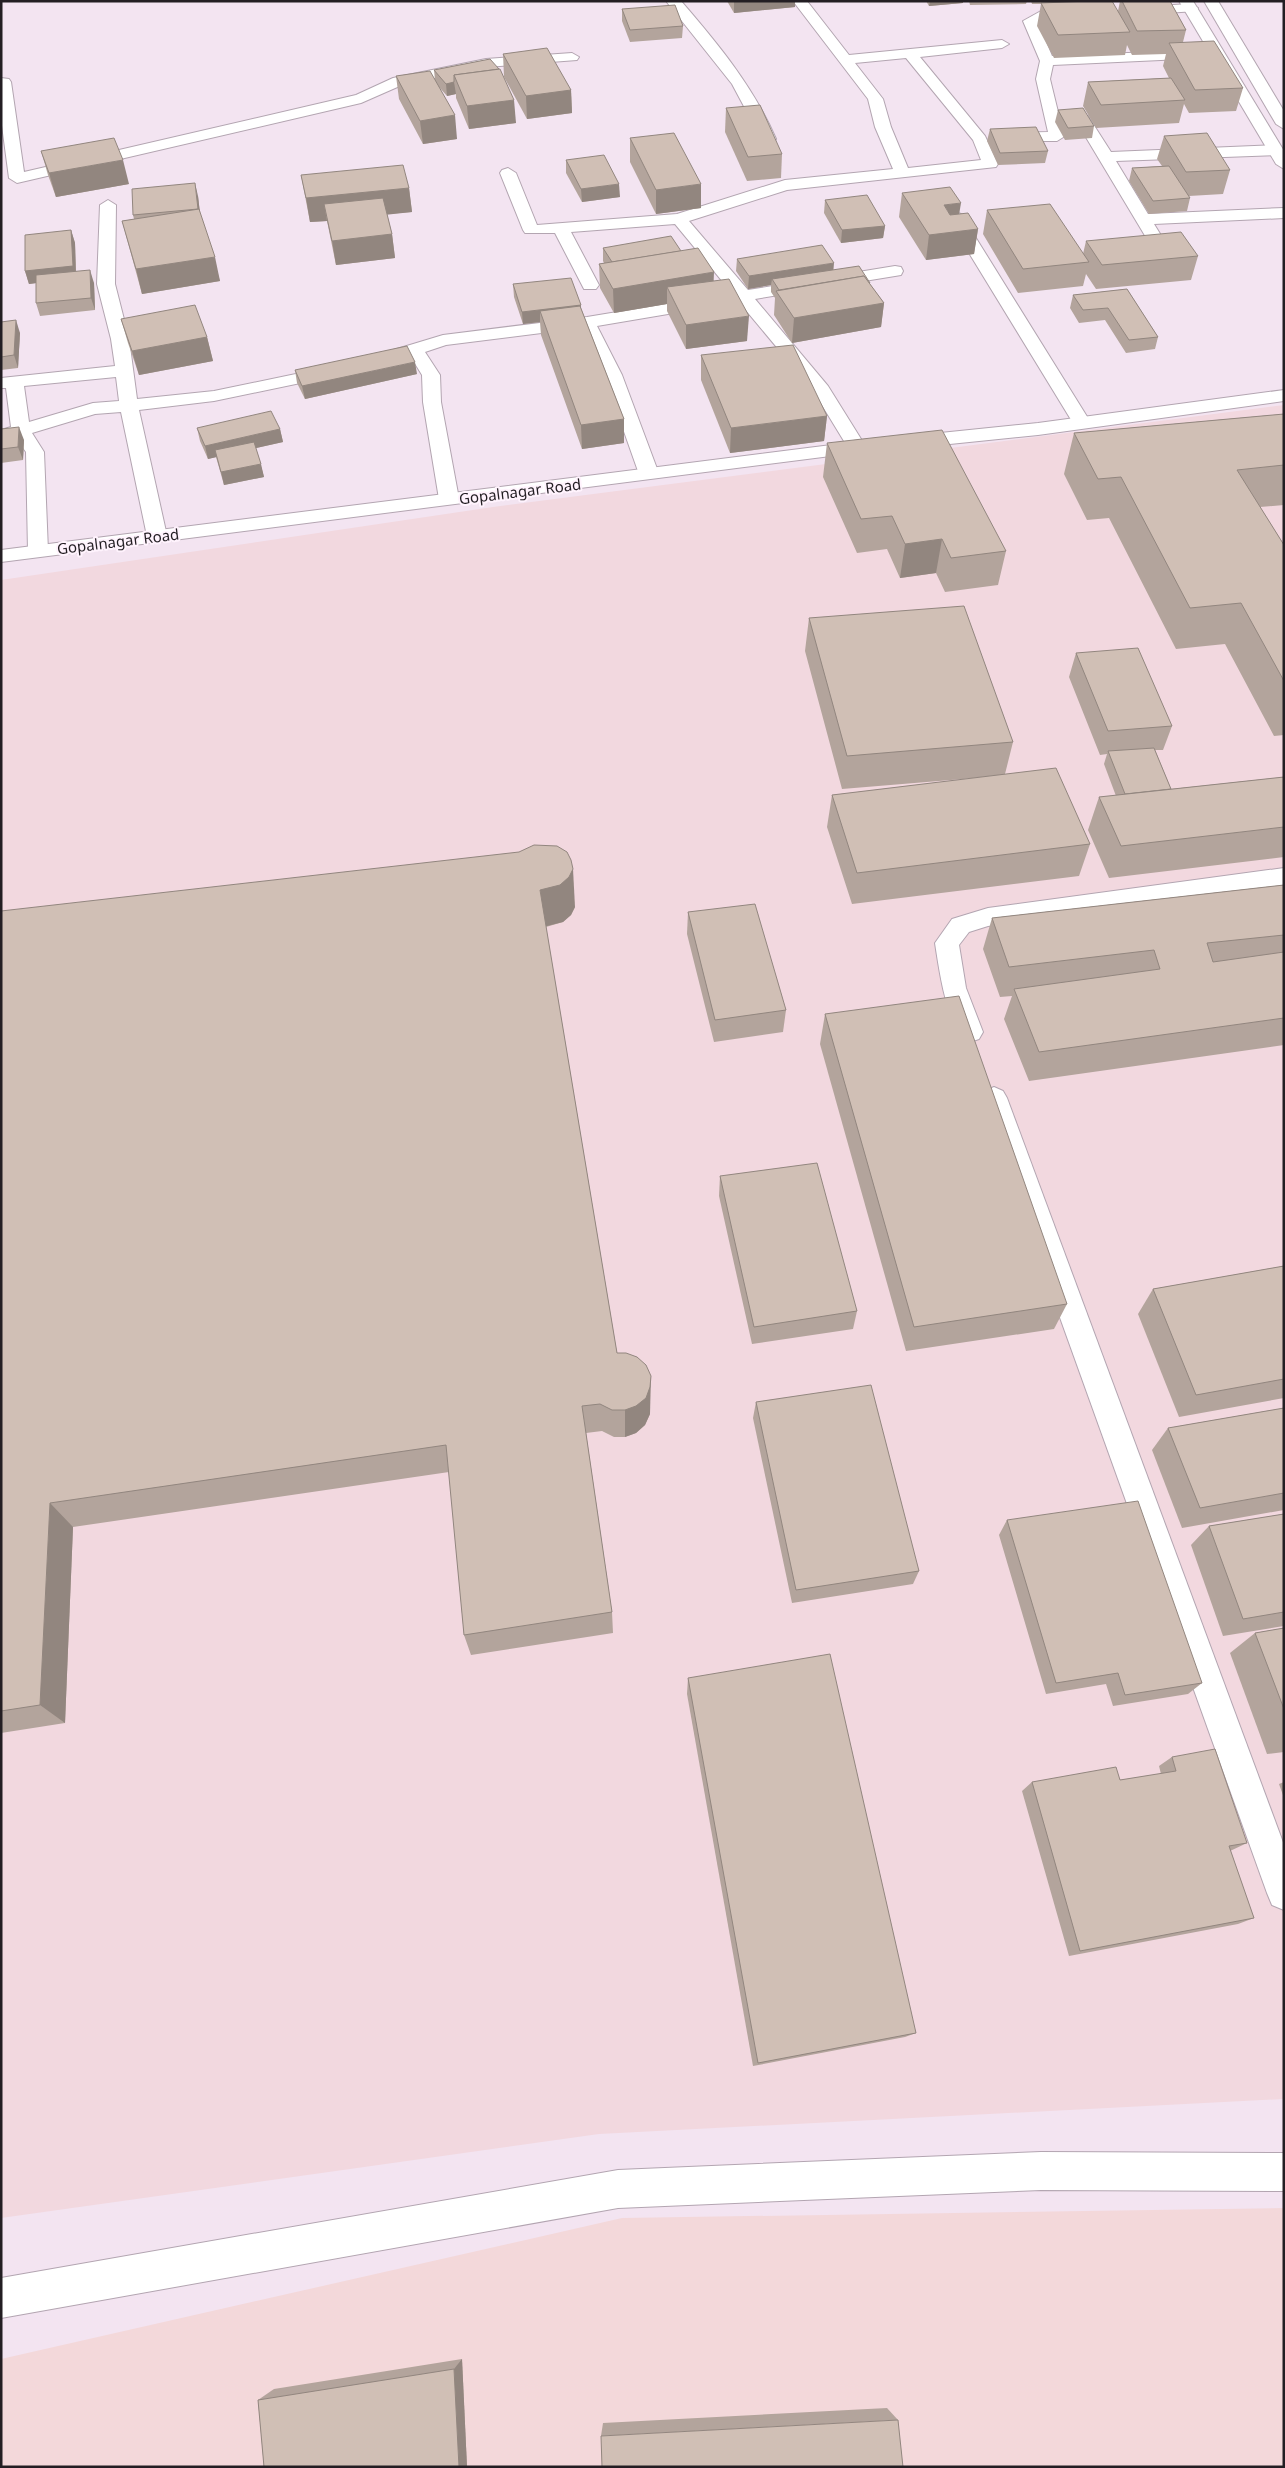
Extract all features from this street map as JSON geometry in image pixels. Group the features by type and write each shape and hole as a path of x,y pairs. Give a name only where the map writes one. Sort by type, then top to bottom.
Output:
{"main road":[{"path":"673,1 715,50 760,115 772,150"},
{"path":"800,1 875,99 882,127 903,174"},
{"path":"1211,1 1284,124"},
{"path":"1121,12 1189,5 1284,164"},
{"path":"980,139 1057,136 1043,79 1047,60 1030,21 1041,15 1091,13"},
{"path":"844,60 1002,44"},
{"path":"508,173 531,230 679,219 785,185 990,164 980,139 908,53"},
{"path":"1047,60 1219,54"},
{"path":"1152,56 1160,72"},
{"path":"1,82 4,82 17,178 361,98 398,81 486,63 572,58"},
{"path":"1053,120 1083,119 1146,219 1162,250"},
{"path":"1105,156 1276,150"},
{"path":"778,168 785,185"},
{"path":"925,172 935,187"},
{"path":"946,203 992,274 1082,423"},
{"path":"108,205 106,284 120,339 130,406 157,536"},
{"path":"1146,219 1284,212"},
{"path":"679,219 822,390 857,447"},
{"path":"560,227 590,285"},
{"path":"1,436 93,409 214,396 392,358 443,340 588,322 741,295 895,271"},
{"path":"588,322 613,375 649,474"},
{"path":"415,350 431,375 432,402 449,500"},
{"path":"38,551 35,452 21,431 7,382 124,371"},
{"name":"Gopalnagar Road","path":"1,556 857,447 1038,429 1284,395"},
{"path":"1284,877 988,916 962,925 947,943 954,988 1284,1893"},
{"path":"1,2298 618,2189 1041,2171 1284,2172"}],"shaded area":[{"path":"1284,405 1284,2099 599,2134 1,2218 1,580 493,507"},
{"path":"1284,2208 1284,2467 1,2467 1,2359 622,2218"}],"building":[{"path":"1112,1 1130,32 1058,35 1041,3"},
{"path":"1122,1 1170,1 1186,30 1137,31"},
{"path":"675,5 683,26 630,30 622,9"},
{"path":"1214,41 1243,88 1195,90 1169,43"},
{"path":"547,48 571,90 526,96 503,54"},
{"path":"490,59 499,69 454,75 454,82 446,84 434,70"},
{"path":"500,69 514,100 467,106 454,75"},
{"path":"430,71 455,115 420,121 396,76"},
{"path":"1171,78 1185,100 1101,105 1088,82"},
{"path":"760,105 782,154 748,157 726,108"},
{"path":"1083,108 1094,126 1068,128 1058,110"},
{"path":"1036,127 1048,151 1000,153 990,129"},
{"path":"674,133 701,184 656,190 630,138"},
{"path":"1207,133 1230,170 1186,172 1164,136"},
{"path":"114,138 123,160 49,173 41,151"},
{"path":"604,155 619,184 581,189 566,160"},
{"path":"403,165 409,188 306,198 301,175"},
{"path":"1169,166 1190,198 1153,201 1132,168"},
{"path":"195,183 198,209 133,215 132,189"},
{"path":"950,187 961,203 944,205 950,215 968,213 978,229 929,235 902,193"},
{"path":"867,195 885,226 842,230 825,200"},
{"path":"383,198 392,234 332,241 324,204"},
{"path":"1050,204 1089,262 1023,269 987,210"},
{"path":"199,209 215,257 136,269 122,221"},
{"path":"71,230 73,266 25,271 25,235"},
{"path":"1181,232 1198,256 1102,265 1086,241"},
{"path":"671,236 681,251 612,262 603,248"},
{"path":"822,245 834,263 749,276 737,259"},
{"path":"698,248 714,272 613,289 599,264"},
{"path":"859,266 870,283 864,276 779,290 772,279"},
{"path":"90,270 91,298 36,303 36,275"},
{"path":"864,276 884,303 794,318 776,291"},
{"path":"571,278 581,305 522,312 513,284"},
{"path":"729,279 749,316 686,325 667,287"},
{"path":"1127,289 1158,337 1129,340 1108,308 1083,310 1073,295"},
{"path":"195,305 207,337 132,351 121,319"},
{"path":"580,306 624,419 581,425 540,311"},
{"path":"16,320 14,355 1,357 1,322"},
{"path":"793,345 827,416 731,428 701,355"},
{"path":"407,346 415,362 302,386 295,370"},
{"path":"271,411 280,429 205,446 197,428"},
{"path":"1284,414 1284,465 1237,470 1284,545 1284,681 1241,603 1190,608 1121,477 1098,479 1074,433"},
{"path":"19,427 18,447 1,449 1,429"},
{"path":"942,430 1006,551 951,558 942,539 905,544 892,516 861,519 827,443"},
{"path":"254,442 261,464 221,472 215,450"},
{"path":"964,606 1013,742 847,756 809,618"},
{"path":"1138,648 1172,726 1108,731 1076,653"},
{"path":"1154,748 1171,789 1125,794 1108,751"},
{"path":"1056,768 1090,844 857,873 832,795"},
{"path":"1284,777 1284,827 1121,846 1099,797"},
{"path":"534,845 557,846 567,852 573,869 569,877 560,885 540,890 617,1353 626,1353 637,1357 646,1365 651,1376 646,1398 636,1406 625,1410 612,1410 600,1404 582,1406 612,1612 464,1635 446,1445 50,1503 40,1705 1,1711 1,911 519,852"},
{"path":"1284,885 1284,935 1207,943 1213,962 1284,952 1284,1018 1039,1052 1014,989 1160,969 1154,950 1009,967 992,918"},
{"path":"755,904 786,1010 715,1020 688,912"},
{"path":"959,996 1067,1304 914,1327 825,1014"},
{"path":"817,1163 857,1311 754,1327 720,1176"},
{"path":"1284,1266 1284,1379 1196,1395 1153,1289"},
{"path":"871,1385 919,1571 796,1590 756,1402"},
{"path":"1284,1408 1284,1493 1200,1508 1168,1428"},
{"path":"1138,1501 1202,1683 1125,1695 1118,1673 1056,1683 1007,1520"},
{"path":"1284,1514 1284,1612 1243,1619 1209,1526"},
{"path":"1284,1628 1284,1709 1255,1633"},
{"path":"830,1654 916,2033 758,2063 688,1678"},
{"path":"1215,1749 1247,1843 1229,1846 1254,1918 1080,1951 1032,1782 1116,1767 1120,1780 1176,1771 1172,1757"},
{"path":"454,2369 459,2467 264,2467 258,2400"},
{"path":"898,2420 903,2467 602,2467 601,2436"}]}
